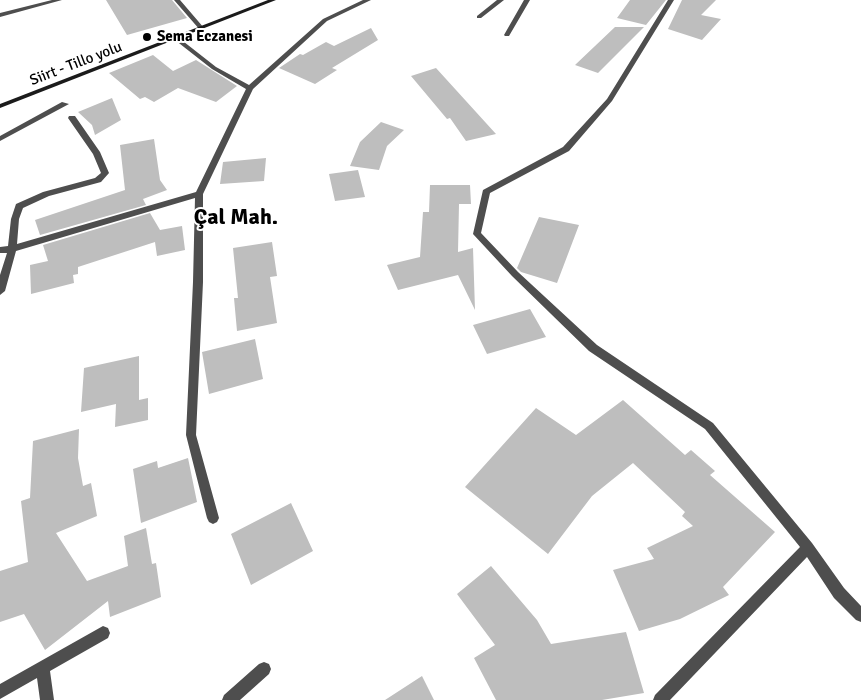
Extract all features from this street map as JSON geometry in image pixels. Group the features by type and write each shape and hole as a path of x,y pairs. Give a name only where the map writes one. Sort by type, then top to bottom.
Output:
{"main road":[{"name":"Siirt - Tillo yolu","path":"0,106 177,39 261,2 273,0"}],"street":[{"path":"0,15 44,2 58,0"},
{"path":"177,0 202,29"},
{"path":"213,518 191,434 198,282 199,194 250,88 325,20 368,0"},
{"path":"479,17 501,0"},
{"path":"506,35 527,0"},
{"path":"671,0 610,100 566,149 486,192 477,234 515,274 593,348 709,426 808,547 839,593 861,615"},
{"path":"177,39 214,68 250,88"},
{"path":"0,139 65,104"},
{"path":"0,291 12,249 14,219 19,206 46,194 98,180 105,173 96,154 72,118"},
{"path":"0,250 12,249 199,194"},
{"path":"660,700 808,547"},
{"path":"0,692 103,633"},
{"path":"43,668 48,700"},
{"path":"229,700 264,669"}],"building":[{"path":"106,0 172,0 187,18 127,35"},
{"path":"630,0 666,0 646,25 617,18"},
{"path":"682,0 716,0 701,15 721,19 702,40 668,29"},
{"path":"615,27 644,27 598,73 575,65"},
{"path":"371,28 378,40 332,68 337,70 315,84 279,68 300,54 303,55 326,42 334,46"},
{"path":"153,55 173,71 196,60 237,86 216,102 178,88 154,102 145,97 140,99 109,73"},
{"path":"436,68 496,134 466,141 450,118 447,119 411,76"},
{"path":"112,98 121,120 95,135 92,125 78,112"},
{"path":"381,122 404,130 387,146 379,170 350,166 360,142"},
{"path":"154,139 160,180 167,190 143,199 146,205 40,235 35,220 125,190 120,145"},
{"path":"266,158 264,181 220,184 223,162"},
{"path":"358,170 365,197 335,201 329,174"},
{"path":"430,185 470,185 471,204 459,204 458,252 473,248 475,310 458,275 398,290 387,265 420,257 423,212 429,212"},
{"path":"150,213 160,230 182,226 185,250 157,256 155,242 78,267 78,274 73,275 74,283 31,294 30,265 48,261 43,245"},
{"path":"539,217 579,225 557,283 521,272 517,268"},
{"path":"272,242 277,276 270,277 277,323 237,331 234,298 238,298 233,248"},
{"path":"530,309 546,337 487,354 473,325"},
{"path":"255,339 263,379 209,394 202,352"},
{"path":"139,356 139,400 148,398 148,420 115,427 116,404 81,412 84,368"},
{"path":"623,400 685,455 691,450 715,471 710,475 775,532 723,587 729,595 680,619 639,631 613,570 654,559 647,548 693,526 682,516 685,512 633,463 592,496 548,554 465,487 536,408 576,435"},
{"path":"79,429 78,458 83,486 91,483 97,516 56,533 87,581 128,566 124,536 146,528 152,564 156,563 161,597 110,617 108,601 45,650 24,614 0,622 0,571 28,562 21,501 30,498 33,441"},
{"path":"188,458 197,502 141,523 133,469 157,461 158,468"},
{"path":"291,503 313,551 251,585 231,534"},
{"path":"491,566 537,620 551,644 626,632 644,693 602,700 496,700 474,658 495,645 457,594"},
{"path":"422,676 434,700 385,700"}],"place":[{"name":"Sema Eczanesi","path":"147,37"}],"district":[{"name":"Çal Mah.","path":"236,218"}]}
